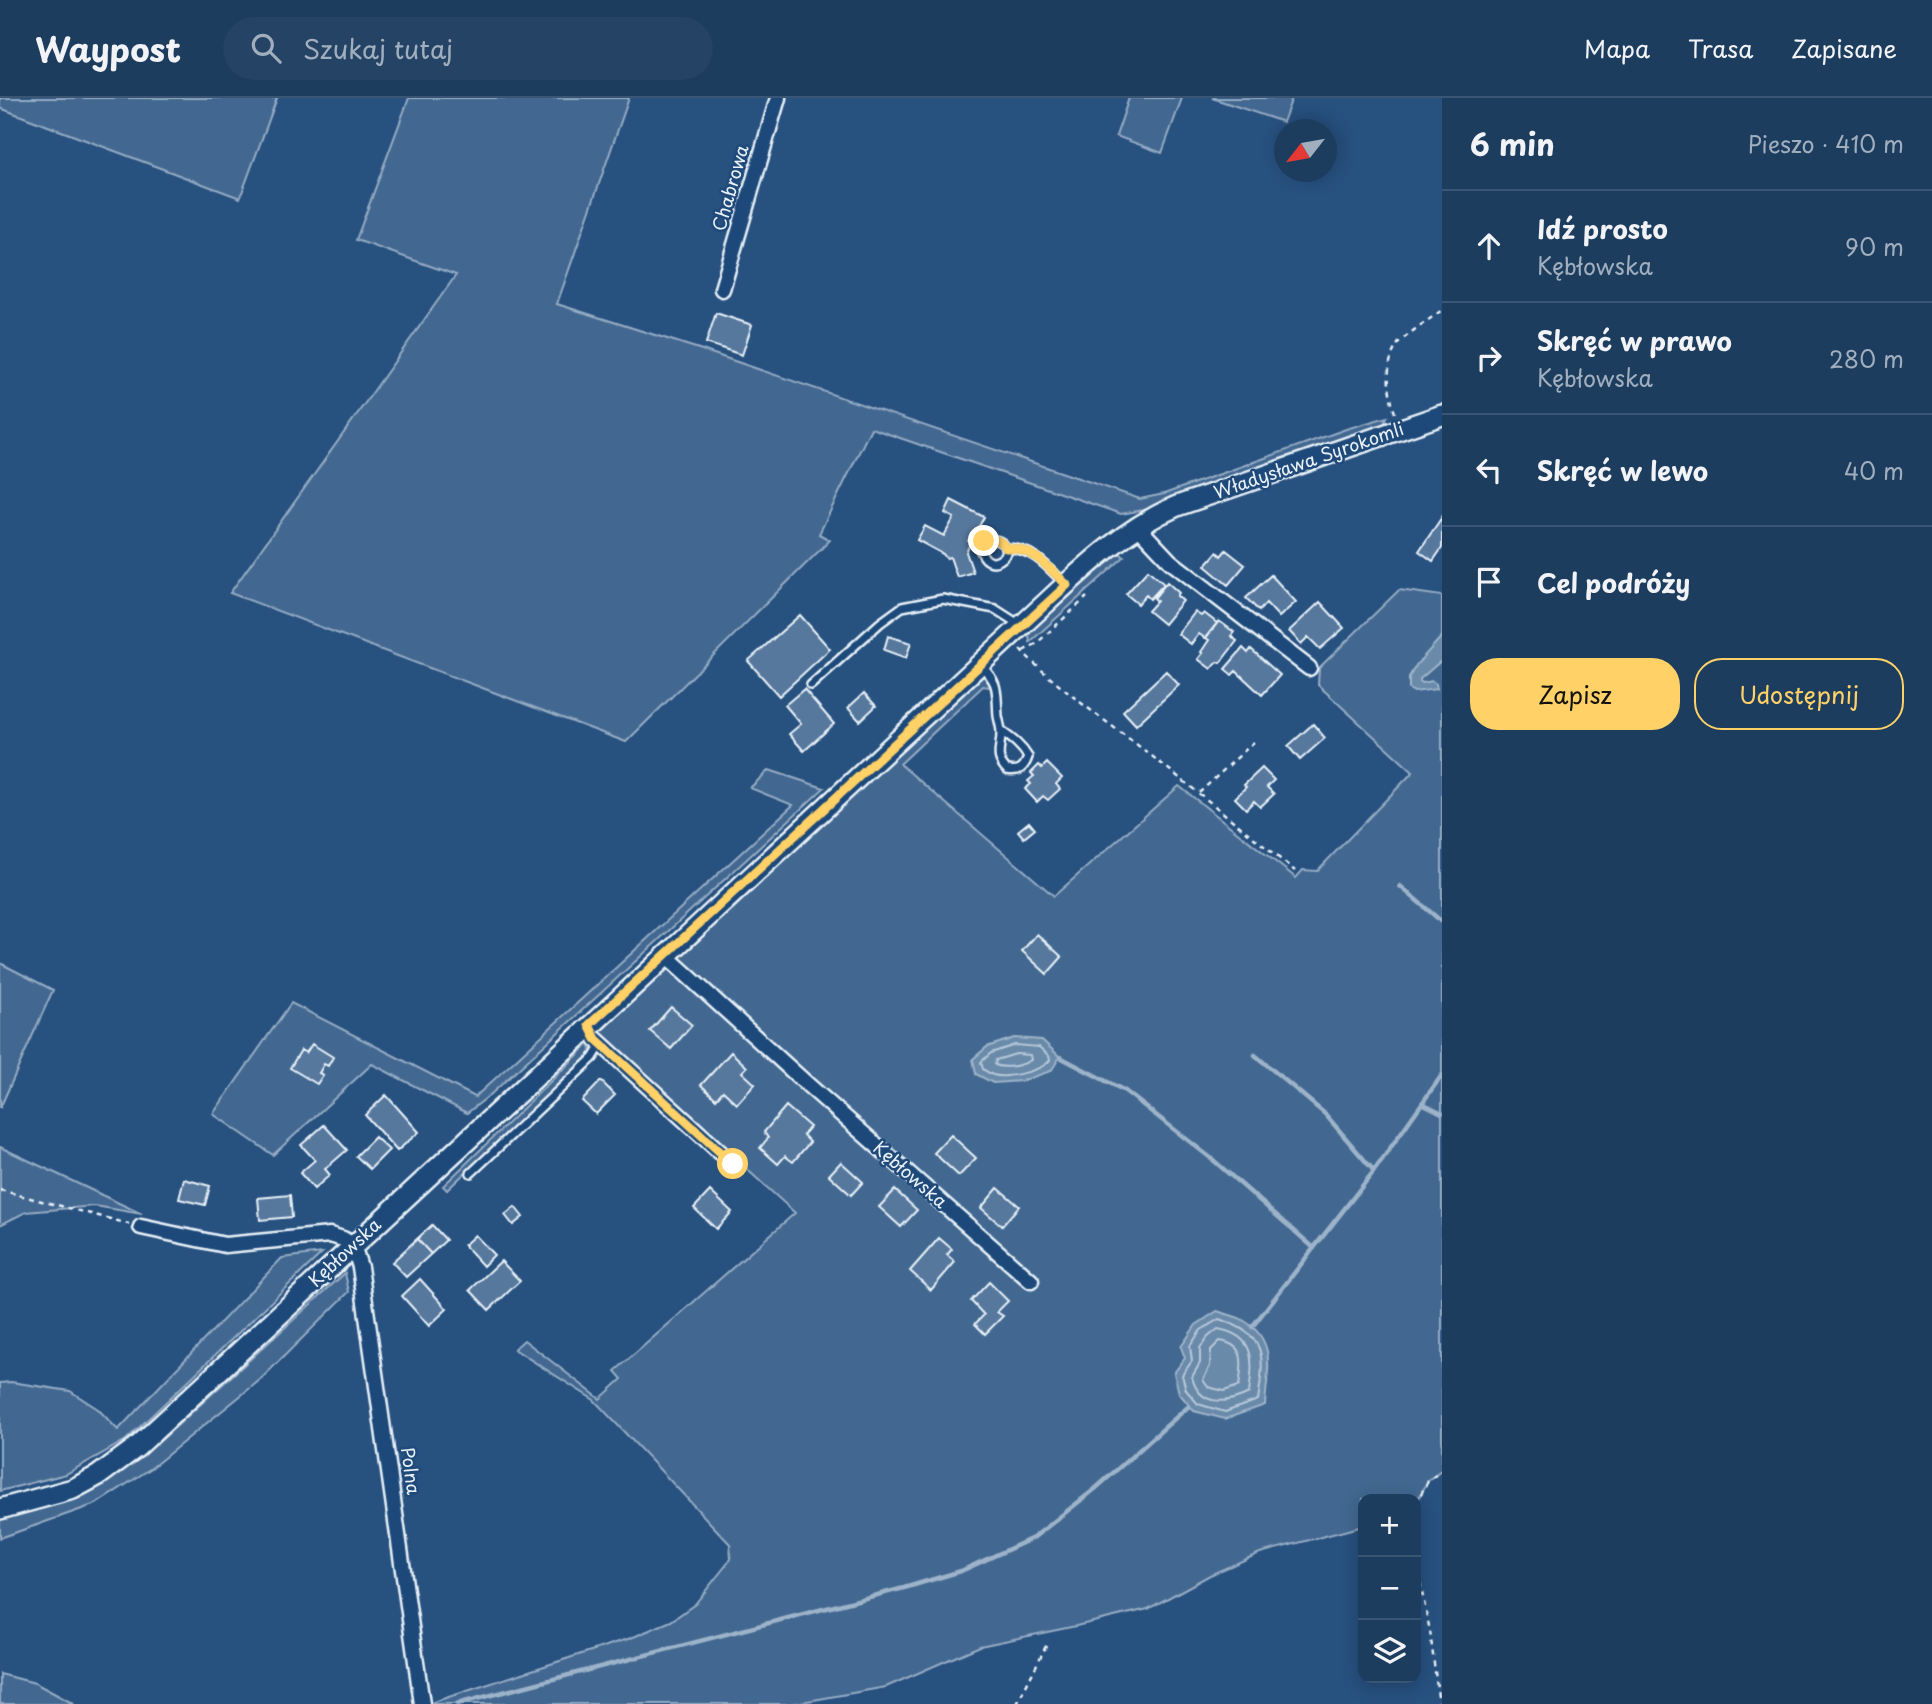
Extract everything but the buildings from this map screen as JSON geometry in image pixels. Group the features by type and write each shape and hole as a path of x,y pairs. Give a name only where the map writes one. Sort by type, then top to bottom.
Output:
{"street":[{"name":"Chabrowa","path":"722,289 778,98"},
{"name":"Władysława Syrokomli","path":"1177,506 1442,415"},
{"name":"Kębłowska","path":"0,1509 73,1489 119,1462 353,1245 593,1032 665,955 980,664 1017,638 1067,585 1110,546 1137,526 1177,506"},
{"path":"1137,526 1170,561 1309,668"},
{"name":"Kębłowska","path":"665,955 807,1085 1031,1281"},
{"path":"593,1032 733,1164"},
{"path":"141,1227 225,1245 330,1235 353,1245"},
{"name":"Polna","path":"353,1245 360,1267 422,1704"}],"lane":[{"path":"1006,548 1031,553 1067,585"},
{"path":"811,685 880,623 902,607 943,599 995,609 1017,638"},
{"path":"980,664 995,682 998,695 1000,763 1007,770 1021,770 1028,757 1014,739 1001,731"},
{"path":"471,1173 593,1058 598,1050 593,1032"}],"path":[{"path":"1400,429 1391,401 1388,368 1398,343 1442,310"},
{"path":"1017,638 1036,644 1087,597"},
{"path":"1017,638 1082,702 1294,871"},
{"path":"1199,793 1255,741"},
{"path":"0,1190 141,1227"},
{"path":"1421,1494 1428,1481 1442,1470"},
{"path":"1421,1587 1430,1631 1439,1704"},
{"path":"1017,1704 1047,1644"}],"shaded area":[{"path":"0,98 277,98 240,198 0,108"},
{"path":"409,98 629,98 557,304 699,349 1140,499 1164,494 1387,417 1383,426 1149,509 1121,514 871,428 819,534 830,540 626,742 230,593 456,275 356,240"},
{"path":"1129,98 1182,98 1162,153 1116,136"},
{"path":"1212,98 1292,98 1284,119 1274,119"},
{"path":"1117,550 1124,557 1030,642 1029,635 1037,624"},
{"path":"1399,590 1442,596 1442,1470 1428,1481 1421,1494 1358,1494 1358,1527 1260,1553 1210,1575 1148,1609 980,1646 886,1687 790,1704 433,1704 631,1638 671,1621 695,1604 731,1559 730,1544 594,1400 514,1349 524,1340 600,1399 622,1379 615,1371 795,1213 598,1034 979,677 984,677 992,684 989,687 983,686 900,764 1054,896 1179,786 1296,878 1303,870 1317,871 1413,772 1318,685 1319,668"},
{"path":"769,770 824,788 490,1095 467,1113 372,1064 273,1155 213,1114 291,1003 475,1097 793,805 750,788"},
{"path":"0,963 53,990 0,1108"},
{"path":"589,1044 592,1052 447,1190 443,1186"},
{"path":"0,1147 142,1214 95,1206 26,1212 0,1225"},
{"path":"322,1253 126,1440 66,1474 0,1491 0,1383 11,1382 70,1391 98,1409 118,1430 282,1258"},
{"path":"345,1273 349,1292 260,1380 150,1469 96,1504 0,1538 0,1520 68,1499 109,1480 158,1443"},
{"path":"0,1674 35,1683 74,1704 0,1704"}],"water":[{"path":"1442,636 1442,660 1420,679 1423,683 1432,681 1437,689 1414,692 1409,689 1409,677"},
{"path":"1014,1038 1042,1040 1060,1057 1051,1071 1021,1081 993,1083 976,1074 973,1059 987,1047"},
{"path":"1217,1311 1240,1319 1254,1328 1266,1347 1268,1358 1265,1405 1225,1419 1194,1411 1179,1393 1174,1373 1185,1358 1181,1347 1196,1325"}],"waterway":[{"path":"1400,886 1442,922"},
{"path":"1255,1055 1325,1114 1374,1171"},
{"path":"1060,1057 1125,1091 1212,1159 1314,1248"},
{"path":"1252,1327 1374,1171 1442,1075"},
{"path":"1422,1103 1442,1113"},
{"path":"457,1704 961,1571 1033,1538 1095,1489 1189,1406"}],"route":[{"path":"733,1164 596,1039 589,1025 1067,585 1031,553 1006,548 1003,542 994,539 984,541"}]}
